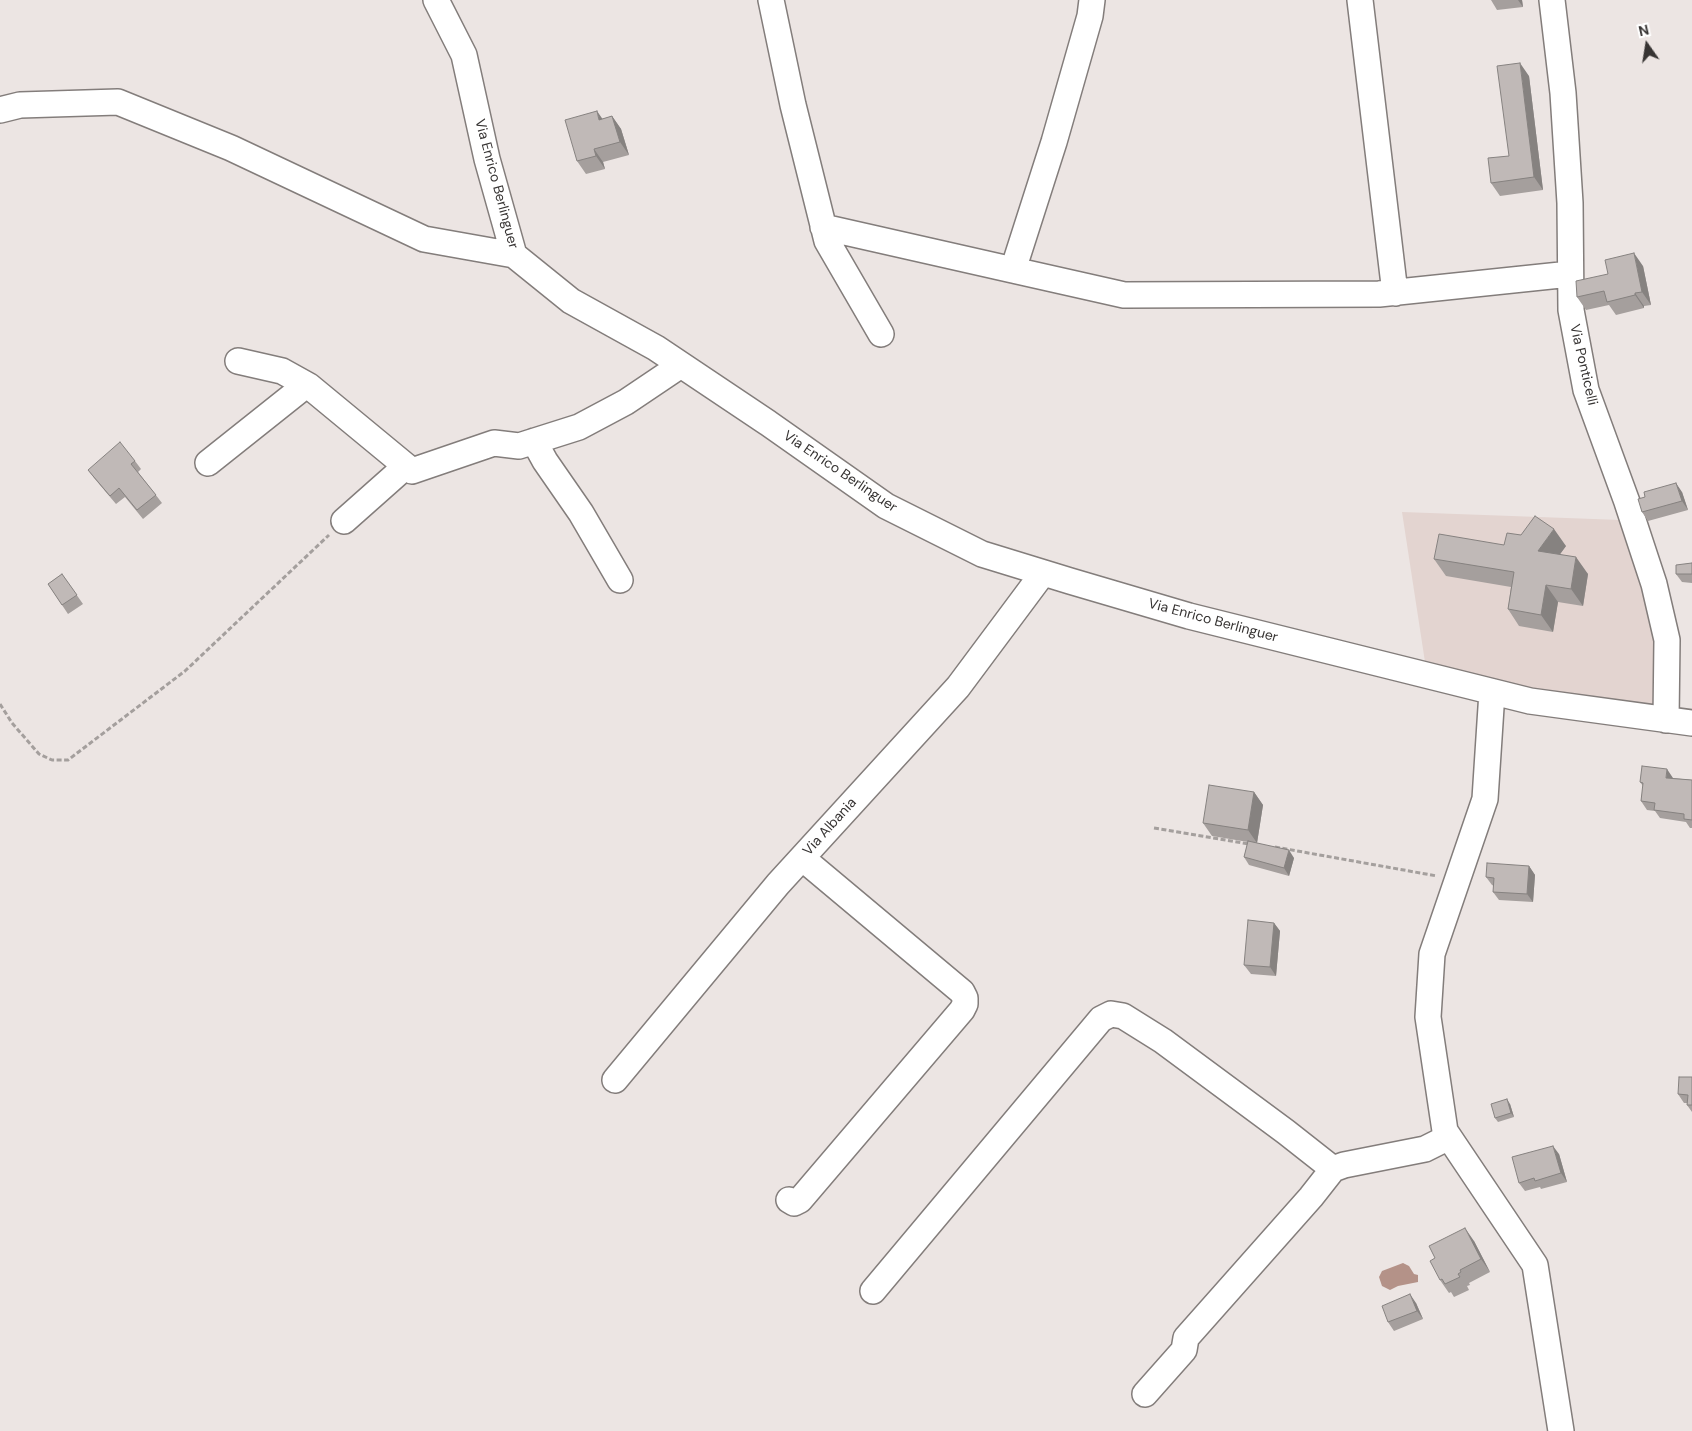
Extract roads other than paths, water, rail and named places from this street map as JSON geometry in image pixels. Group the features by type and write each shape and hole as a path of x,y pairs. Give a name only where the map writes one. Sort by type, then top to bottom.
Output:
{"street":[{"name":"Via Enrico Berlinguer","path":"436,0 464,55 487,159 514,255 571,301 656,348 768,422 886,506 982,554 1189,616 1530,701 1692,723"},
{"path":"771,0 793,105 827,241 881,334"},
{"path":"1013,270 1054,142 1090,16 1092,0"},
{"path":"1360,0 1395,293"},
{"name":"Via Ponticelli","path":"1552,0 1563,93 1570,203 1571,310 1586,390 1654,584 1667,640 1666,720"},
{"path":"0,110 20,105 118,102 231,148 424,239 514,255"},
{"path":"823,227 1124,295 1379,294 1570,274"},
{"path":"238,361 282,371 306,385 412,470 494,443 520,446 580,427 626,402 682,365"},
{"path":"208,464 306,385"},
{"path":"534,442 581,513 620,580"},
{"path":"344,521 406,466"},
{"name":"Via Albania","path":"615,1080 778,884 958,687 1043,573"},
{"path":"1492,692 1485,800 1432,954 1428,1017 1445,1131 1535,1265 1561,1431"},
{"path":"789,1200 794,1203 800,1200 962,1010 965,998 962,992 802,858"},
{"path":"873,1291 1101,1019 1111,1014 1122,1016 1163,1041 1333,1169"},
{"path":"1144,1394 1184,1350 1186,1338 1311,1197 1333,1169 1344,1165 1425,1149 1449,1137"}]}
